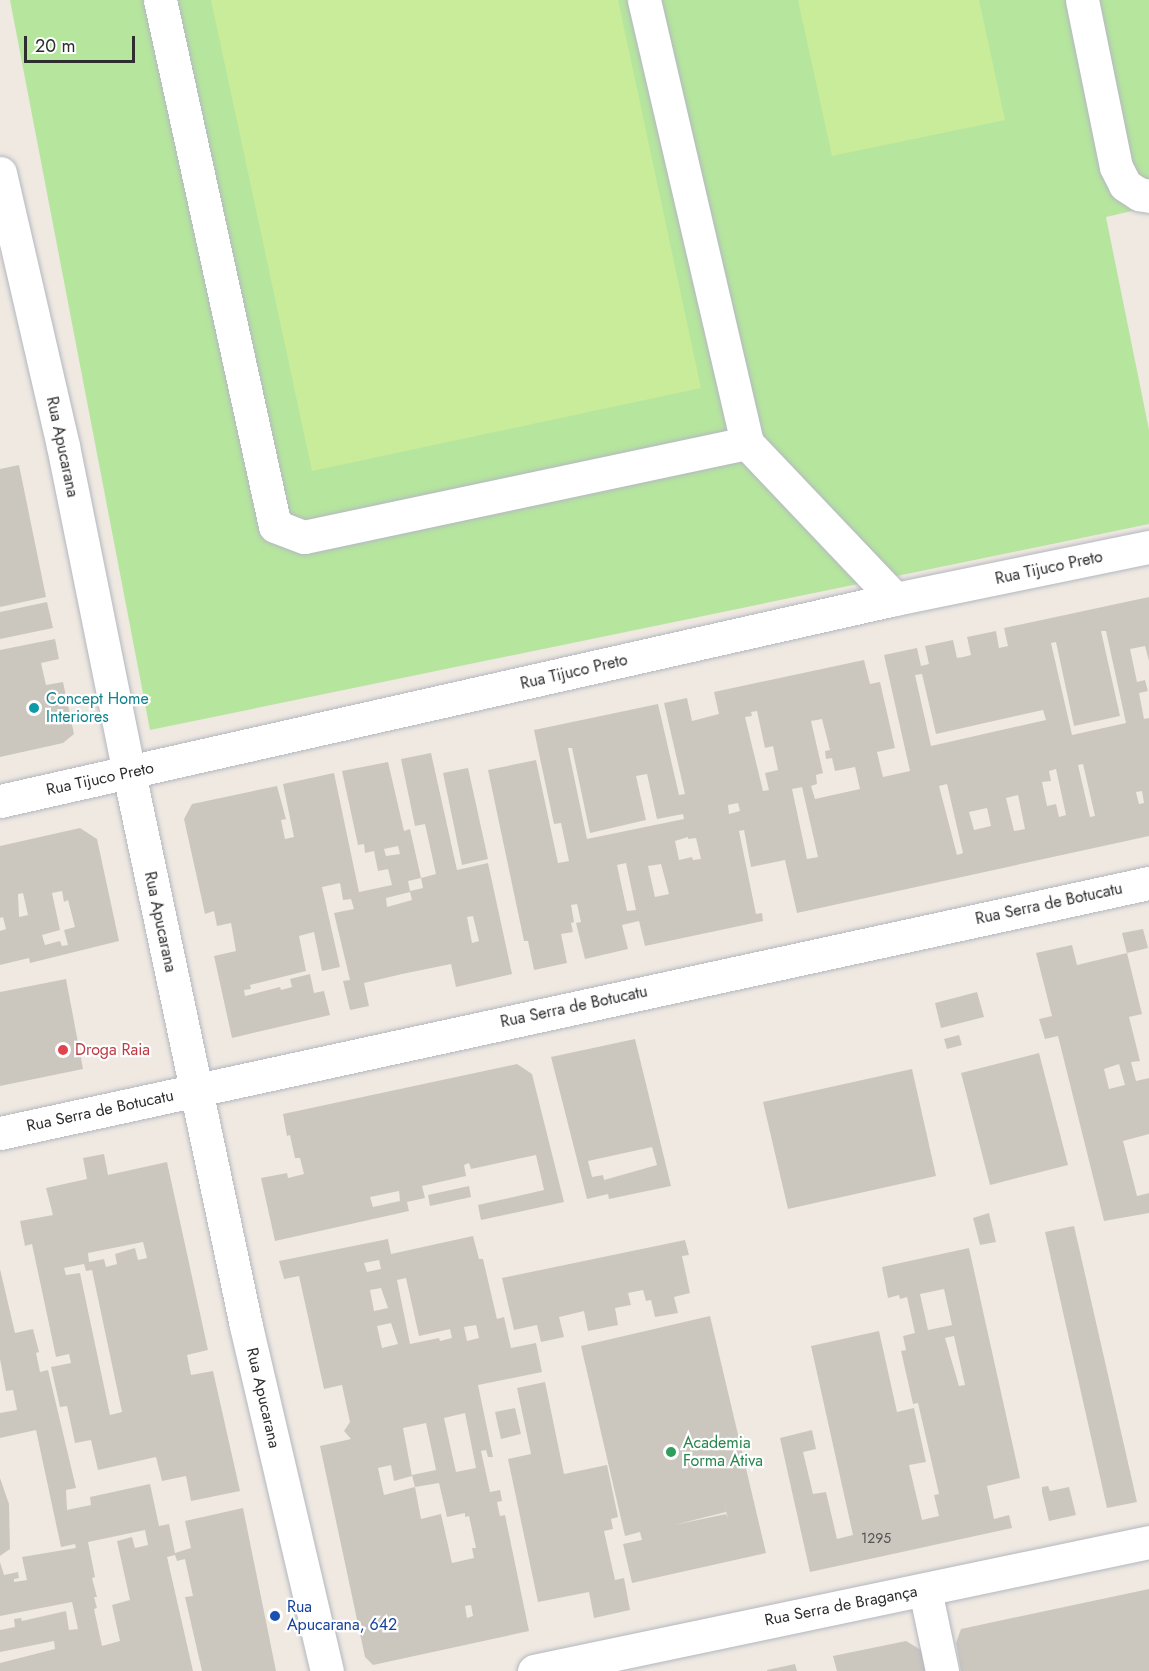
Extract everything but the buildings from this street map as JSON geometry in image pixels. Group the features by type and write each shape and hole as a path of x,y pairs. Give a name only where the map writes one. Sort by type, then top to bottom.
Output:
{"street":[{"path":"160,0 275,526 304,537 747,442"},
{"path":"644,0 747,442 895,599"},
{"path":"1082,0 1116,167 1125,185 1139,194 1149,196"},
{"name":"Rua Apucarana","path":"0,173 63,446 129,773 246,1326 327,1671"},
{"name":"Rua Tijuco Preto","path":"0,801 895,599 1149,547"},
{"name":"Rua Serra de Botucatu","path":"0,1133 1149,883"},
{"name":"Rua Serra de Bragança","path":"534,1671 647,1659 924,1590 1149,1542"},
{"path":"924,1590 942,1671"}],"green space":[{"path":"10,0 1149,0 1149,207 1106,217 1149,430 1149,524 150,730"},
{"path":"211,0 618,0 701,388 312,471"},
{"path":"798,0 979,0 1005,120 832,156"}],"place":[{"name":"Concept Home Interiores","path":"34,708"},
{"name":"Droga Raia","path":"63,1050"},
{"name":"Academia Forma Ativa","path":"671,1452"},
{"name":"Rua Apucarana, 642","path":"275,1616"}]}
